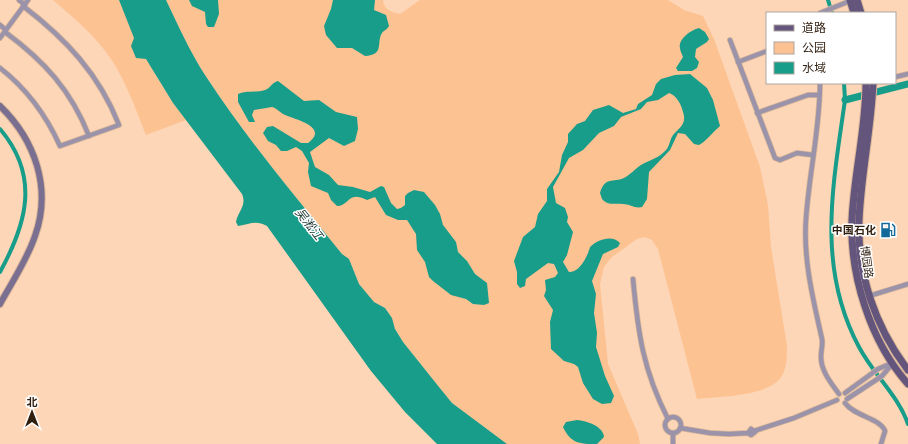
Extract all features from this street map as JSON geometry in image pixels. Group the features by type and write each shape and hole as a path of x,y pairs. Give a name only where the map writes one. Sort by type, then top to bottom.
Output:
{"main road":[{"path":"852,0 854,12"},
{"path":"852,0 861,12"},
{"name":"博园路","path":"868,84 869,108 859,218 861,258 869,296 887,338 908,370"},
{"name":"博园路","path":"869,108 852,219 853,249 859,287 872,325 893,363 908,384"}],"street":[{"path":"0,68 31,96 50,126 60,146 119,125 106,95 78,55 53,30 18,0"},
{"path":"0,38 28,0"},
{"path":"823,12 852,0"},
{"path":"0,25 35,55 51,72 77,109 89,136"},
{"path":"730,40 775,158 780,160 799,153 813,155"},
{"path":"738,62 766,51"},
{"path":"896,77 908,74"},
{"path":"820,84 806,220 807,258 823,343 821,362 826,375 839,394"},
{"path":"757,113 808,94 819,95"},
{"path":"0,106 18,126 30,144 40,172 42,192 36,236 0,304"},
{"path":"633,279 639,335 644,359 653,386 668,419 665,428 669,432 673,433"},
{"path":"869,296 908,284"},
{"path":"839,394 845,394 864,378 878,369 893,363"},
{"path":"837,400 841,403 846,401 882,376 893,363"},
{"path":"673,433 680,428 710,433 748,433 753,435 754,430 794,418 837,400 839,394"},
{"path":"845,394 846,401 852,411 882,425 885,431 881,444"},
{"path":"668,419 672,417 678,420 680,428"},
{"path":"673,433 673,444"}],"green space":[{"path":"53,0 119,0 148,62 186,120 146,135 116,67 91,34"},
{"path":"166,0 383,0 388,10 400,14 420,0 668,0 684,10 703,16 714,39 760,167 768,205 771,247 787,346 786,364 783,374 777,382 757,391 731,396 697,399 658,249 652,240 645,237 637,239 612,257 604,267 600,284 608,364 638,434 640,444 507,444 452,403 403,342 395,329 392,318 385,308 374,302 359,284 349,259 342,254 254,144 205,75 184,38"}],"water":[{"name":"吴淞江","path":"119,0 166,0 184,38 205,75 254,144 342,254 349,259 359,284 374,302 385,308 392,318 395,329 403,342 452,403 507,444 437,444 405,412 371,371 267,226 256,223 238,226 236,222 243,205 242,194 173,103 146,59 136,58 131,46 134,38"},
{"path":"189,0 218,0 219,14 214,27 208,27 206,24 205,12 192,6"},
{"path":"333,0 375,0 374,10 386,15 389,26 380,37 378,51 371,55 365,56 352,48 337,48 326,35 324,26"},
{"path":"699,28 705,32 709,39 696,49 695,57 699,62 697,68 692,71 678,71 676,68 683,57 680,49 681,41 689,33"},
{"path":"690,74 707,88 713,100 720,126 699,145 694,144 685,134 678,133 670,150 649,172 647,199 642,207 607,203 602,199 600,193 604,184 607,182 624,178 641,165 657,157 667,149 672,137 682,125 684,120 680,103 669,93 658,100 647,102 641,109 621,117 614,126 599,133 583,150 569,158 553,187 556,203 565,208 568,217 567,222 573,232 567,255 563,262 569,272 573,272 580,267 590,247 600,240 609,238 617,240 620,243 618,247 603,254 592,281 596,294 594,313 597,333 596,347 605,376 614,396 611,403 602,404 593,399 583,383 578,367 564,361 551,349 550,322 553,310 544,296 546,290 545,280 555,277 558,273 554,264 548,263 526,279 525,286 520,288 517,284 517,272 514,261 523,237 535,227 538,214 547,201 547,189 559,172 562,155 568,142 568,134 577,124 585,121 593,110 609,105 623,113 636,109 638,104 652,95 656,84 661,79 675,75"},
{"path":"278,81 304,101 319,100 336,112 357,117 358,129 355,141 344,146 329,138 310,152 315,167 329,175 338,185 353,187 370,192 381,186 384,187 391,203 397,209 405,205 405,196 408,193 414,190 424,192 435,205 440,214 443,225 456,242 458,252 467,261 475,274 487,283 489,303 484,305 473,304 466,299 451,295 429,277 425,262 417,250 416,234 407,220 398,220 386,215 375,197 367,200 361,197 356,197 337,206 331,200 328,193 311,186 308,172 309,163 302,151 296,147 287,151 281,151 276,145 268,141 263,133 267,127 273,126 301,143 308,143 314,137 315,132 308,124 285,115 272,107 254,110 252,115 255,122 249,122 238,102 238,94 265,90"},
{"path":"577,420 590,423 598,427 603,433 604,437 597,444 586,444 573,440 569,437 563,427 566,422"}],"waterway":[{"path":"828,0 832,12"},
{"path":"844,84 845,100 836,163 831,225 837,287 846,317 859,347 892,394 904,413 908,424"},
{"path":"845,100 908,84"},
{"path":"0,129 13,147 21,164 25,182 25,200 22,218 17,236 0,272"}],"place":[{"name":"中国石化","path":"888,230"}]}
